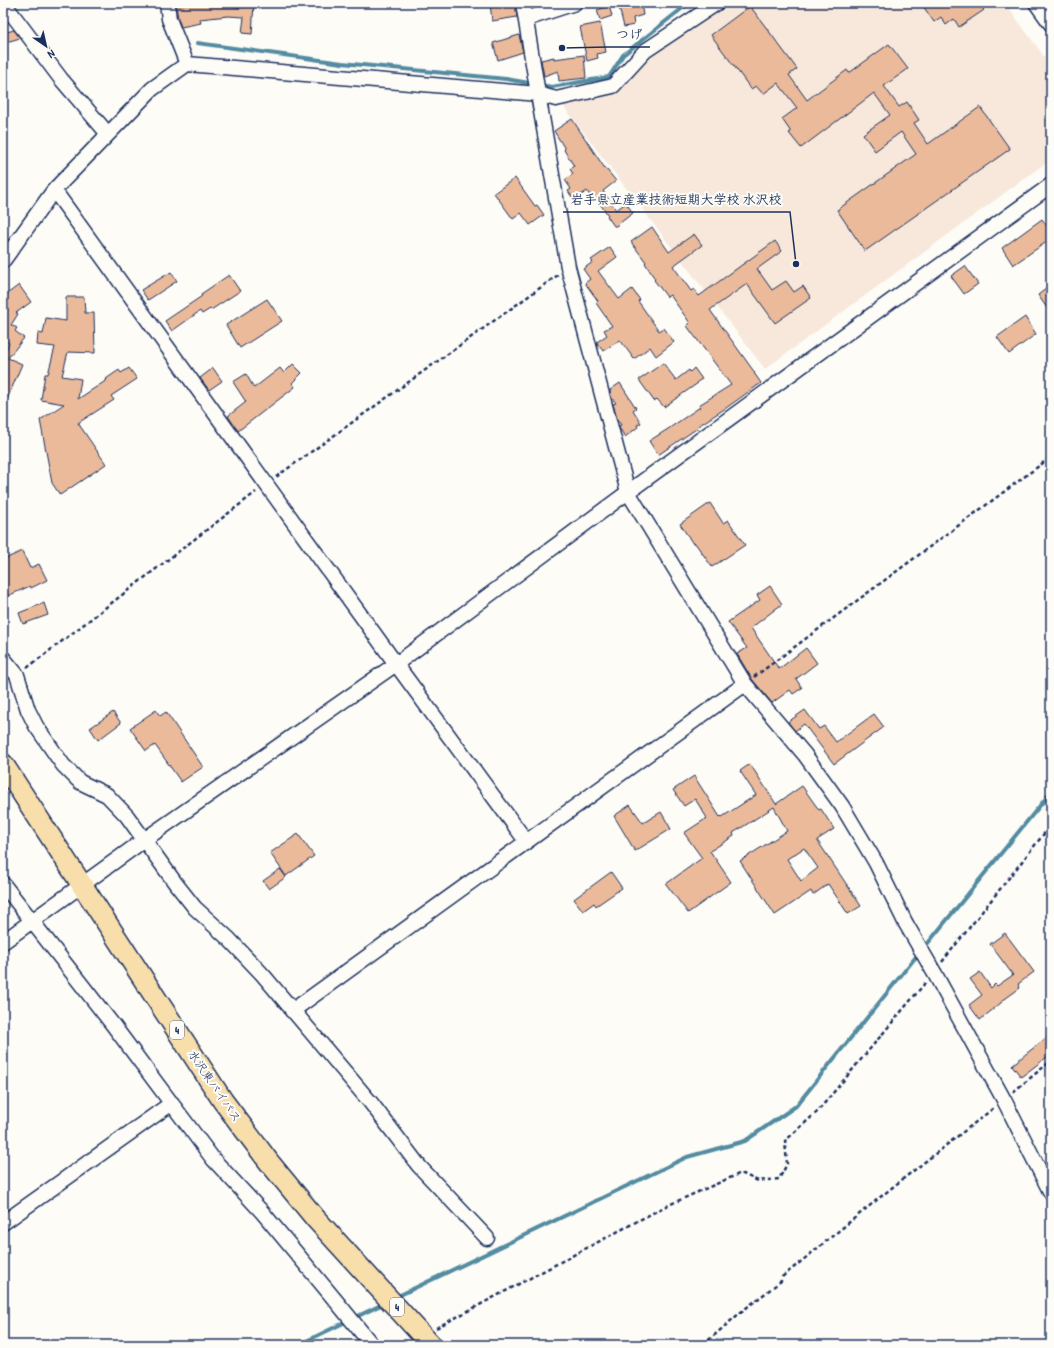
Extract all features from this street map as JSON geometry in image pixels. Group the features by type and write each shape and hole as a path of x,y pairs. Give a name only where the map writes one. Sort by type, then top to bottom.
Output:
{"highway":[{"name":"水沢東バイパス","path":"3,764 223,1101 269,1162 306,1207 372,1279 429,1336"}],"street":[{"path":"6,3 9,10 61,79 108,134"},
{"path":"167,3 169,19 187,64"},
{"path":"523,3 568,267 628,492 745,684 805,755 842,806 876,863 905,922 935,972 1004,1100 1051,1193"},
{"path":"526,19 575,3"},
{"path":"3,262 54,190 152,89 187,64 538,94 556,99 613,86 645,51 717,3"},
{"path":"1036,3 1051,24"},
{"path":"3,942 144,840 396,664 628,492 1051,185"},
{"path":"54,190 396,664 526,841"},
{"path":"3,658 17,675 28,710 36,726 63,765 80,782 107,795 127,816 176,884 196,908 229,939 263,975 371,1103 419,1166 487,1238"},
{"path":"292,1010 745,684"},
{"path":"3,884 113,1025 213,1159 263,1214 372,1345"},
{"path":"3,1223 172,1103"}],"path":[{"path":"17,675 266,484 568,267"},
{"path":"745,684 1051,457"},
{"path":"429,1336 664,1207 741,1173 758,1181 779,1179 787,1164 785,1141 817,1112 935,972 1051,825"},
{"path":"703,1345 780,1281 782,1277 1051,1061"}],"shaded area":[{"path":"706,3 1005,3 1051,66 1051,159 765,369 563,106"}],"building":[{"path":"190,3 233,3 234,7 245,7 246,3 254,3 252,34 242,33 244,17 228,16 200,19 201,23 181,27 176,6"},
{"path":"490,3 515,3 517,17 492,21"},
{"path":"641,3 643,15 633,18 634,25 624,27 619,7"},
{"path":"921,3 978,3 984,10 959,27 954,19 946,25 941,17 934,22"},
{"path":"609,6 612,16 600,20 597,10"},
{"path":"750,6 797,69 789,75 807,100 847,70 849,73 889,44 908,69 884,86 899,107 907,102 919,120 914,123 928,144 980,107 1010,149 865,251 837,210 916,154 901,132 875,151 863,134 890,115 874,93 801,148 789,133 791,132 782,119 797,108 778,83 763,94 756,86 751,89 711,35"},
{"path":"600,23 606,52 597,54 598,58 587,61 580,27"},
{"path":"14,30 20,38 3,43 3,33"},
{"path":"519,35 523,52 498,60 493,43"},
{"path":"584,55 586,78 559,81 558,71 544,76 541,60 554,57 554,59"},
{"path":"572,119 606,170 616,181 603,191 616,210 626,203 633,213 616,226 614,226 595,197 592,199 587,191 574,200 568,191 571,189 565,180 573,174 570,169 574,166 554,131"},
{"path":"515,178 535,206 537,205 544,215 530,225 521,213 513,219 494,193"},
{"path":"1042,219 1051,232 1051,239 1013,265 1002,248"},
{"path":"652,227 669,252 694,234 702,245 673,266 691,291 694,289 699,296 775,241 782,251 757,269 772,290 786,281 794,292 803,286 811,298 775,323 747,284 710,310 761,383 658,455 649,441 700,407 699,405 731,385 687,326 690,323 670,295 667,297 654,280 655,279 645,263 646,262 631,242"},
{"path":"610,247 617,257 598,271 619,299 632,289 640,300 638,301 659,331 664,328 674,342 656,356 650,347 634,359 620,340 603,351 597,343 607,335 604,330 612,326 596,303 598,301 585,283 590,279 583,269 593,262 591,260"},
{"path":"965,266 978,284 964,294 951,276"},
{"path":"171,272 177,281 148,300 141,290"},
{"path":"229,275 240,291 211,310 210,309 202,314 200,311 172,331 165,321 202,296 201,294"},
{"path":"19,285 31,302 16,313 18,314 11,325 17,328 15,331 24,338 8,358 22,364 3,409 3,356 9,343 3,339 3,297"},
{"path":"1051,285 1051,314 1038,295"},
{"path":"66,297 84,297 85,313 94,313 95,353 68,352 62,376 81,379 78,399 107,380 106,379 119,370 121,373 129,368 137,379 111,396 114,400 78,423 106,464 60,495 52,483 40,420 64,404 41,400 45,374 48,374 55,347 37,345 38,333 43,334 46,318 66,321"},
{"path":"267,299 282,321 240,348 226,325"},
{"path":"1025,317 1036,334 1009,354 997,337"},
{"path":"663,363 676,380 694,368 702,379 664,407 657,399 654,401 639,380"},
{"path":"293,364 302,373 292,383 295,387 238,431 228,416 246,402 233,382 246,374 254,388 280,368 284,373"},
{"path":"213,368 222,381 209,390 200,378"},
{"path":"620,383 636,408 633,410 641,423 625,437 619,426 621,425 617,419 613,404 616,403 611,397 610,390"},
{"path":"710,503 723,523 728,520 745,545 712,567 695,543 693,544 680,524"},
{"path":"22,551 30,568 39,564 47,580 31,588 30,586 3,598 3,560"},
{"path":"770,586 782,604 751,628 779,669 806,648 817,663 796,679 802,688 793,694 790,690 772,703 752,679 737,654 747,648 728,622 760,600 757,595"},
{"path":"44,603 48,615 23,624 19,613"},
{"path":"156,710 160,716 166,712 203,767 181,782 155,745 146,751 130,728"},
{"path":"805,710 819,729 824,726 836,742 874,714 884,727 834,764 804,724 795,731 788,722"},
{"path":"113,712 121,723 98,740 90,728"},
{"path":"750,764 776,804 802,786 819,810 821,809 834,829 817,840 861,906 848,914 828,884 813,895 811,891 775,915 740,861 787,831 774,807 733,833 734,836 710,851 731,882 688,913 666,884 702,858 684,833 707,818 695,799 684,806 673,790 694,776 720,817 722,817 756,795 740,771","holes":["804,848 818,868 801,881 787,859"]},
{"path":"630,805 643,823 661,812 671,829 635,851 614,816"},
{"path":"298,834 314,856 286,876 270,853"},
{"path":"280,869 286,877 269,889 263,881"},
{"path":"611,872 622,888 596,906 594,903 583,911 574,899"},
{"path":"1005,933 1034,972 1018,984 1020,988 980,1020 969,1005 982,995 970,979 980,972 991,988 995,984 997,986 1013,975 990,944"},
{"path":"1051,1034 1051,1054 1021,1077 1012,1065"}],"waterway":[{"path":"197,43 342,63 506,79 552,87 609,77 623,55 689,3"},
{"path":"924,948 1051,792"},
{"path":"396,1297 687,1157 745,1141 796,1106 919,953"},
{"path":"298,1345 385,1303"}],"place":[{"name":"つげ","path":"562,48"},
{"name":"岩手県立産業技術短期大学校 水沢校","path":"796,264"}]}
